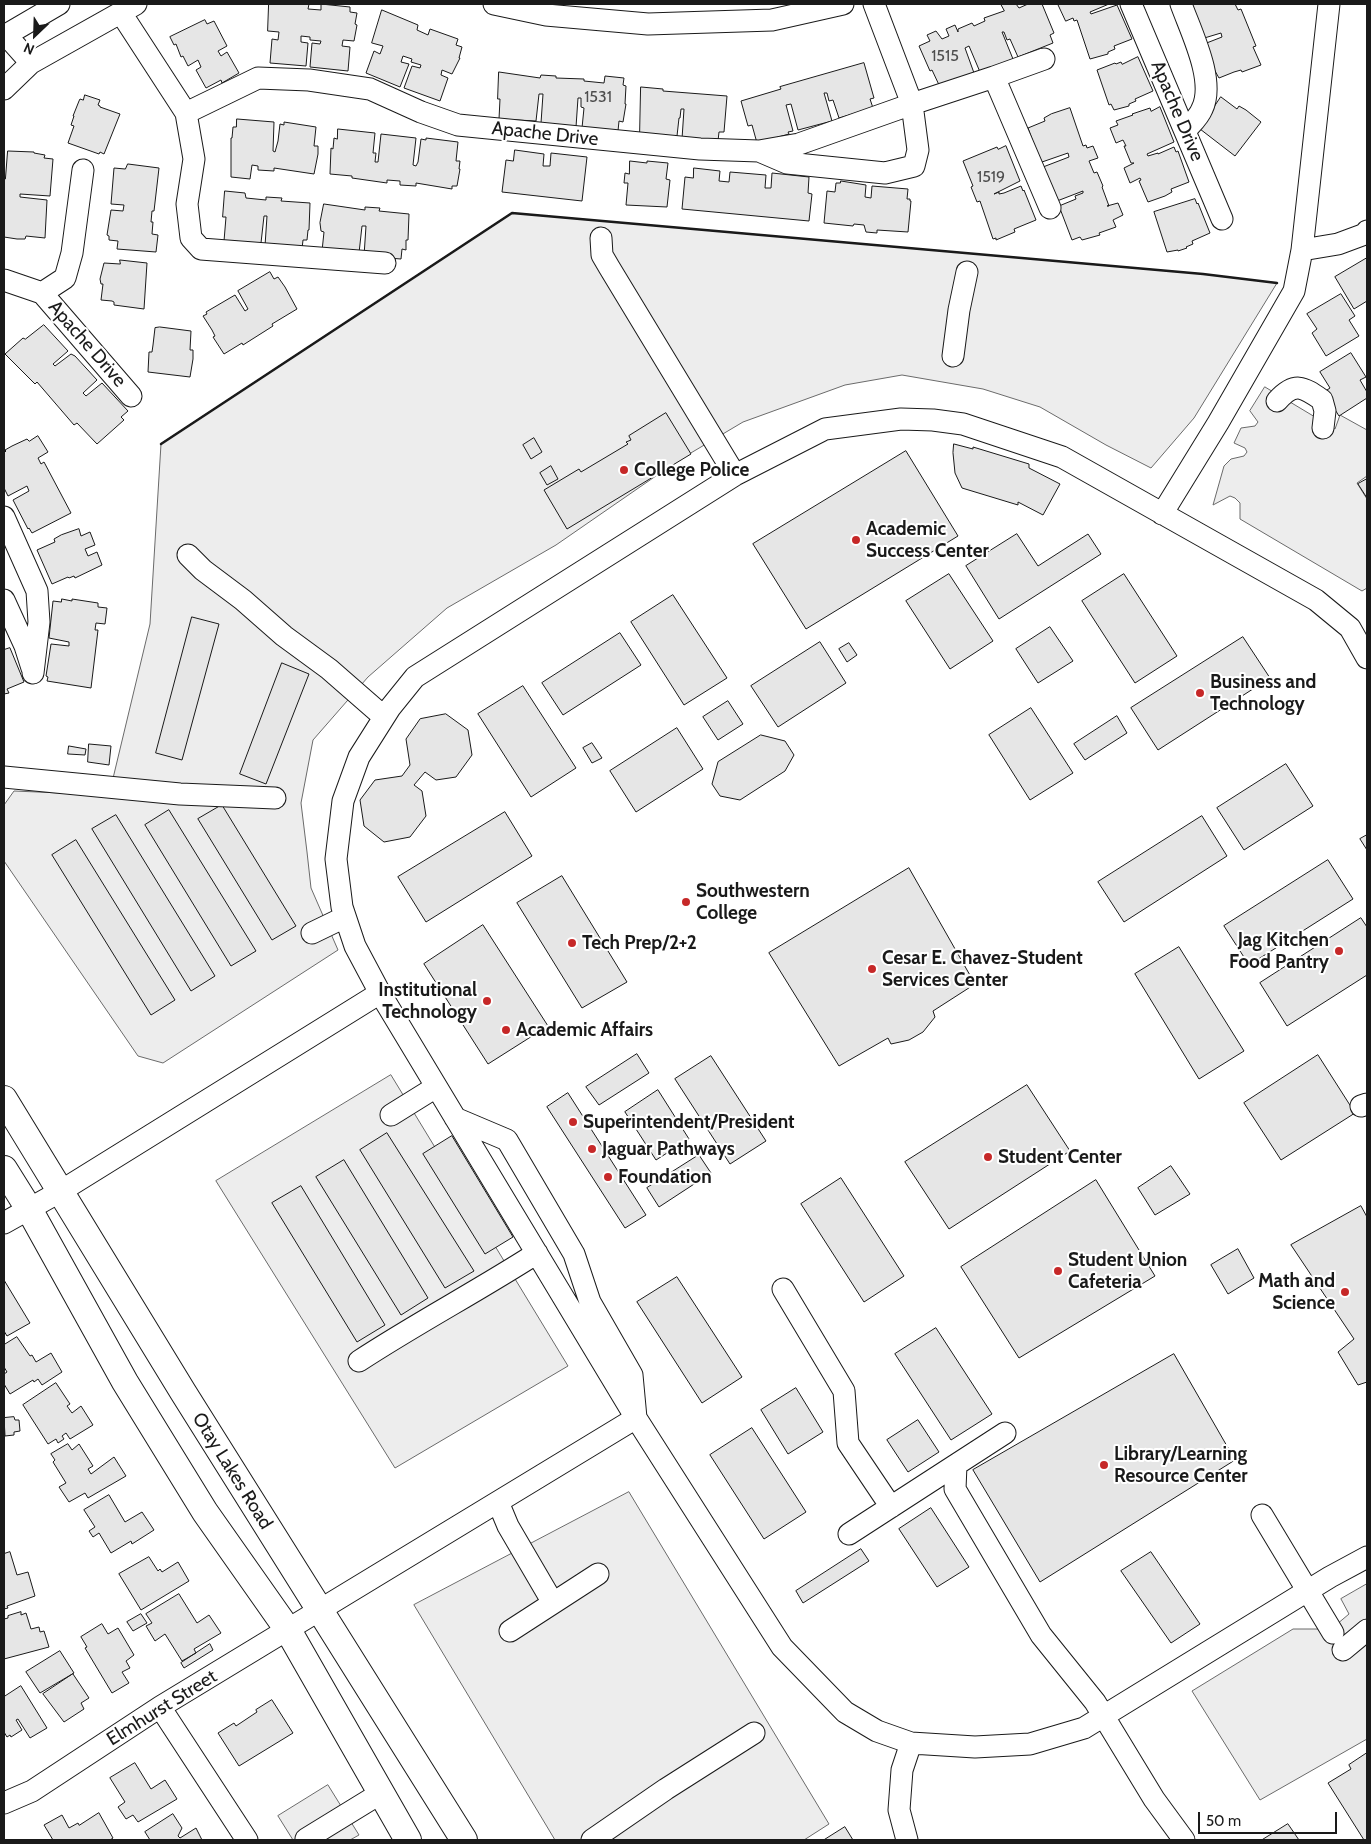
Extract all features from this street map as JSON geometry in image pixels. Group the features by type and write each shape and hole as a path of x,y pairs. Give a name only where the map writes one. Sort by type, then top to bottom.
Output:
{"main road":[{"name":"Otay Lakes Road","path":"4,1100 188,1400 464,1840"},
{"path":"4,1169 29,1209 125,1382 205,1512 288,1630 408,1840"}],"street":[{"path":"31,63 5,34 59,4"},
{"path":"494,4 546,15 648,24 772,20 843,4"},
{"path":"759,151 787,163 885,173 914,166 918,150 912,104 874,4"},
{"name":"Apache Drive","path":"1131,4 1222,219"},
{"path":"1181,4 1206,73 1207,92 1202,110 1185,131"},
{"path":"1162,514 1218,423 1294,292 1302,250 1329,4"},
{"path":"4,89 31,63 128,8 186,113 194,159 187,204 191,238 201,249 386,263"},
{"name":"Apache Drive","path":"186,113 258,78 309,80 370,89 420,112 458,125 700,148 759,151 799,144 1044,59"},
{"path":"994,77 1050,208"},
{"name":"Apache Drive","path":"42,293 65,278 72,253 84,170"},
{"path":"1302,250 1338,244 1365,234 1367,231"},
{"path":"601,238 602,255 735,475"},
{"path":"953,356 959,310 967,272"},
{"name":"Apache Drive","path":"4,280 42,293 131,396"},
{"path":"1277,401 1283,394 1294,387 1306,389 1322,400 1325,412 1322,428"},
{"path":"1367,658 1350,628 1316,600 1062,457 963,424 933,420 901,419 825,429 735,475 415,677 384,717 359,757 343,801 336,859 342,907 355,946 380,993 436,1087 636,1418 782,1647 846,1712 877,1731 911,1742 975,1747 1030,1744 1084,1728 1330,1577 1367,1558"},
{"path":"4,517 37,592 39,622 33,672 25,646 4,600"},
{"path":"188,555 203,570 243,600 284,636 329,669 384,717"},
{"path":"4,777 180,794 275,798"},
{"path":"312,933 345,917"},
{"path":"4,1223 61,1191 380,993"},
{"path":"390,1115 436,1087"},
{"path":"455,1118 507,1140 574,1254 590,1302 632,1375 636,1418"},
{"path":"359,1361 400,1334 489,1284 537,1253"},
{"path":"783,1289 844,1391 848,1443 891,1507"},
{"name":"Elmhurst Street","path":"4,1802 32,1791 160,1707 636,1418"},
{"path":"849,1534 1005,1434"},
{"path":"956,1465 955,1489 1041,1635 1095,1702 1154,1799 1184,1840"},
{"path":"498,1502 508,1526 554,1603"},
{"path":"1262,1515 1338,1641 1367,1630"},
{"path":"510,1631 598,1574"},
{"path":"160,1707 247,1840"},
{"path":"592,1840 666,1788 754,1733"},
{"path":"907,1840 899,1810 902,1770 911,1742"},
{"path":"306,1839 381,1793"}],"shaded area":[{"path":"512,213 1203,274 1277,283 1194,418 1151,468 1106,445 1040,407 983,389 902,375 845,385 743,422 679,460 556,545 447,608 368,677 313,740 301,803 311,888 338,950 163,1063 138,1056 4,861 4,805 14,791 109,795 150,624 161,444"},
{"path":"1265,387 1335,429 1340,415 1367,430 1367,476 1357,483 1367,499 1367,588 1362,591 1240,519 1240,503 1235,498 1230,496 1213,505 1224,466 1231,459 1244,456 1247,452 1245,448 1234,443 1241,428 1255,426 1258,422 1250,411"},
{"path":"391,1075 568,1366 395,1468 216,1181"},
{"path":"629,1492 829,1824 804,1840 555,1840 414,1605"},
{"path":"1367,1584 1367,1739 1260,1800 1192,1691 1293,1629 1319,1629 1324,1635 1349,1614 1341,1599"},
{"path":"328,1785 359,1835 350,1840 293,1840 278,1816"}],"building":[{"path":"269,4 309,4 308,9 321,10 321,4 350,7 350,12 357,13 355,24 357,25 354,41 343,40 342,46 350,47 348,71 310,67 312,43 320,44 321,41 310,40 310,37 301,36 301,42 308,43 306,66 270,63 272,39 278,40 279,32 268,31"},
{"path":"1001,4 1016,4 1019,8 1028,4 1042,4 1054,33 1050,35 1053,43 1018,57 1010,39 1007,40 1004,32 1002,32 1013,59 980,72 969,46 965,48 974,73 940,87 932,70 930,71 919,46 930,41 927,35 936,31 942,39 949,36 946,29 955,25 958,32 958,29 972,23 974,26 985,21 984,18 1004,11"},
{"path":"1058,4 1109,4 1090,12 1091,14 1117,5 1132,39 1114,46 1115,49 1108,52 1108,54 1090,59 1077,20 1074,21 1073,18 1066,21"},
{"path":"1189,4 1235,4 1238,10 1241,9 1256,46 1253,47 1261,65 1219,78 1211,64 1204,44 1222,37 1221,33 1201,39"},
{"path":"382,10 418,25 417,30 428,35 430,29 458,39 456,45 462,47 460,58 452,74 442,70 441,75 448,78 440,101 404,88 412,66 420,68 421,65 411,62 412,59 403,56 401,62 409,64 400,87 366,73 374,51 380,54 383,46 372,43"},
{"path":"205,20 207,24 214,21 227,46 218,51 221,56 227,52 239,73 222,83 221,80 206,88 196,70 201,67 198,60 188,66 170,37"},
{"path":"1138,57 1153,91 1135,99 1136,101 1129,104 1129,106 1114,110 1111,104 1109,105 1097,70 1115,63 1121,62 1122,64"},
{"path":"864,63 874,98 870,99 873,108 839,118 833,100 829,101 827,93 824,93 832,121 798,130 791,104 786,105 793,131 788,132 789,134 757,143 752,125 748,126 741,101 781,89 780,87"},
{"path":"499,72 540,78 541,75 556,76 556,78 584,79 584,81 604,83 605,76 624,78 623,85 626,86 626,104 623,122 619,121 618,131 582,128 584,108 581,107 581,98 578,98 576,127 541,123 543,94 539,94 536,121 499,119"},
{"path":"641,87 663,89 663,91 727,96 724,132 719,132 718,141 682,139 684,109 681,109 677,136 640,134"},
{"path":"85,95 100,100 98,105 100,107 120,114 104,154 68,143 74,126 71,125 73,116 80,99 83,100"},
{"path":"1221,97 1237,109 1239,106 1246,110 1261,122 1235,156 1200,129"},
{"path":"1160,107 1174,142 1147,154 1148,156 1158,154 1174,147 1176,152 1178,151 1189,182 1171,189 1172,192 1165,196 1148,202 1139,181 1141,180 1140,178 1130,183 1124,168 1134,163 1131,163 1123,140 1116,143 1110,128 1118,125 1116,121 1132,114 1150,108 1151,111"},
{"path":"1070,108 1083,146 1086,145 1087,148 1093,146 1098,158 1089,161 1094,173 1097,172 1109,206 1118,203 1123,215 1113,220 1116,227 1099,233 1100,235 1082,240 1080,237 1072,240 1059,206 1076,199 1075,196 1083,193 1083,191 1057,201 1043,167 1069,157 1068,153 1042,162 1039,159 1028,128 1045,121 1044,118 1051,114"},
{"path":"237,119 274,122 273,151 275,152 280,124 284,125 284,122 316,127 314,146 318,146 318,154 314,174 274,168 274,171 258,170 258,166 252,165 250,179 231,177 231,138"},
{"path":"338,129 375,133 373,153 376,153 375,162 378,162 381,134 416,138 413,165 416,166 421,139 458,142 456,161 460,161 460,169 457,186 452,186 452,189 416,183 416,186 400,185 400,181 387,180 387,183 330,174 331,148 333,149 334,138 337,139"},
{"path":"1006,146 1020,181 994,194 1004,193 1021,186 1036,220 1014,229 1015,232 996,240 996,238 993,239 980,201 977,202 963,161 997,147 998,149"},
{"path":"515,150 544,154 543,166 550,166 551,153 587,157 582,201 502,192 506,160 513,161"},
{"path":"8,151 34,152 45,155 44,158 53,159 50,196 20,194 20,197 47,200 45,238 26,236 25,239 17,239 4,237 4,179"},
{"path":"630,161 668,163 666,179 670,180 667,207 626,205 628,183 624,183 625,173 629,174"},
{"path":"128,164 159,168 151,222 153,222 152,234 158,235 156,252 117,249 118,241 109,240 107,235 111,210 123,211 124,205 111,204 114,168 125,169"},
{"path":"694,168 720,171 719,181 729,182 730,172 766,175 765,188 771,188 772,173 809,177 808,193 812,194 809,221 682,209 685,177 693,178"},
{"path":"841,181 866,185 865,197 871,198 872,186 908,189 907,199 911,201 908,232 877,230 877,233 866,232 864,225 854,224 853,226 824,223 827,191 835,192 836,183"},
{"path":"225,191 245,193 246,198 266,200 266,197 282,198 281,201 310,203 309,230 307,240 303,240 302,249 265,246 267,216 264,216 261,243 224,241 226,217 223,217"},
{"path":"1195,199 1210,233 1192,241 1193,244 1187,248 1167,252 1154,212"},
{"path":"324,204 365,210 365,207 380,208 379,211 409,214 408,240 406,240 406,250 402,249 401,259 364,256 366,226 362,226 359,253 322,251 324,232 321,231 320,223"},
{"path":"1367,258 1367,301 1354,309 1335,277"},
{"path":"120,260 147,263 144,309 114,305 112,301 101,300 103,284 101,284 100,279 104,263 120,264"},
{"path":"270,272 274,279 278,277 297,309 243,345 242,343 224,354 203,316 207,314 206,312 235,295 245,311 248,309 238,291"},
{"path":"1341,294 1355,316 1349,320 1359,336 1326,356 1312,333 1317,329 1307,314"},
{"path":"44,325 68,351 53,364 55,366 71,354 75,356 97,380 83,393 86,396 102,383 128,411 121,417 124,420 97,444 77,423 74,425 37,382 35,384 5,354 23,338 25,339"},
{"path":"155,328 191,331 190,350 193,350 193,359 190,377 148,372 149,352 152,352"},
{"path":"1351,353 1366,377 1360,380 1367,392 1367,398 1339,416 1324,392 1330,388 1320,372"},
{"name":"College Police","path":"666,413 691,454 567,529 544,490 579,469 581,472 628,444 626,442 631,440 629,436"},
{"path":"38,436 48,452 38,458 41,464 44,462 71,513 32,533 13,500 29,491 27,486 8,496 4,488 4,453 5,450 12,446"},
{"path":"534,438 542,452 531,459 523,445"},
{"path":"954,444 973,449 973,447 1029,464 1029,468 1060,484 1043,515 1018,502 1018,505 962,488 955,473"},
{"name":"Academic Success Center","path":"906,451 958,536 806,629 753,544"},
{"path":"551,466 558,479 547,485 540,473"},
{"path":"1367,479 1367,498 1358,484"},
{"path":"79,529 81,536 90,532 95,545 85,549 88,556 97,552 102,565 75,578 74,576 68,577 52,584 37,550 55,542 54,539 61,535"},
{"path":"1017,534 1038,566 1088,534 1101,554 999,619 966,566"},
{"path":"949,574 993,641 950,669 906,601"},
{"path":"1124,574 1177,656 1135,683 1082,601"},
{"path":"673,595 727,678 684,705 631,622"},
{"path":"62,599 98,603 98,607 107,608 105,624 96,623 95,630 98,630 91,688 47,681 48,677 46,676 51,644 69,646 69,642 49,638 53,601 61,602"},
{"path":"192,617 219,624 182,760 156,753"},
{"path":"1050,627 1073,661 1038,683 1016,649"},
{"path":"620,633 641,665 563,715 542,683"},
{"name":"Business and Technology","path":"1243,637 1270,678 1158,750 1131,708"},
{"path":"820,642 846,683 778,727 751,686"},
{"path":"849,643 857,655 847,662 839,649"},
{"path":"10,648 24,682 7,689 9,693 4,694 4,650"},
{"path":"282,663 309,674 266,784 240,774"},
{"path":"523,686 576,768 531,797 478,714"},
{"path":"728,701 743,724 718,740 703,717"},
{"path":"1031,708 1073,773 1030,800 989,735"},
{"path":"446,714 468,730 472,755 456,777 436,780 425,772 414,785 422,791 426,816 410,837 384,842 364,826 360,800 375,780 402,776 410,765 406,739 420,719"},
{"path":"1117,716 1127,733 1085,760 1074,744"},
{"path":"677,728 703,769 636,812 610,771"},
{"path":"761,735 785,741 794,755 785,771 740,800 720,796 712,784 718,762"},
{"path":"592,743 602,758 592,763 583,748"},
{"path":"89,744 111,746 109,765 88,762"},
{"path":"69,746 86,749 85,755 68,754"},
{"path":"1286,764 1313,806 1244,850 1217,808"},
{"path":"222,805 296,926 272,940 198,819"},
{"path":"169,810 256,951 231,966 145,825"},
{"path":"505,812 532,856 426,922 398,877"},
{"path":"116,815 215,976 191,991 92,829"},
{"path":"1202,816 1227,856 1124,922 1098,882"},
{"path":"1367,835 1367,850 1360,839"},
{"path":"76,840 175,1000 151,1015 52,855"},
{"path":"1328,860 1353,899 1249,965 1224,926"},
{"name":"Cesar E. Chavez-Student Services Center","path":"909,868 975,984 933,1011 935,1017 923,1032 909,1040 891,1044 888,1038 839,1066 769,953"},
{"name":"Tech Prep/2+2","path":"562,876 627,982 582,1008 517,903"},
{"name":"Jag Kitchen Food Pantry","path":"1361,918 1367,927 1367,975 1287,1026 1260,983"},
{"path":"483,925 548,1026 488,1064 424,964"},
{"path":"1179,947 1244,1051 1199,1079 1135,974"},
{"path":"637,1054 649,1073 599,1105 586,1087"},
{"path":"1318,1055 1355,1113 1281,1160 1244,1103"},
{"path":"711,1056 766,1141 730,1164 675,1079"},
{"name":"Student Center","path":"1027,1085 1070,1151 949,1229 905,1162"},
{"path":"658,1090 689,1139 656,1160 625,1112"},
{"path":"568,1093 646,1215 625,1228 547,1107"},
{"path":"387,1133 474,1271 445,1288 360,1150"},
{"path":"452,1136 513,1237 485,1254 423,1154"},
{"path":"699,1155 711,1173 659,1207 647,1188"},
{"path":"344,1160 428,1298 401,1315 316,1177"},
{"path":"1171,1166 1190,1194 1155,1215 1138,1188"},
{"path":"841,1178 904,1276 864,1302 801,1204"},
{"name":"Student Union Cafeteria","path":"1096,1180 1155,1276 1019,1358 961,1267"},
{"path":"301,1186 385,1325 357,1342 272,1203"},
{"name":"Math and Science","path":"1361,1206 1367,1217 1367,1382 1358,1385 1338,1352 1354,1339 1291,1245"},
{"path":"1238,1249 1254,1278 1228,1294 1211,1265"},
{"path":"677,1277 742,1377 702,1403 637,1302"},
{"path":"4,1280 30,1323 7,1336 4,1331"},
{"path":"936,1328 992,1414 951,1440 895,1354"},
{"path":"17,1337 36,1362 51,1353 62,1372 42,1385 38,1379 34,1382 33,1380 10,1394 4,1384 4,1374 7,1372 4,1367 4,1345"},
{"name":"Library/Learning Resource Center","path":"1174,1354 1235,1460 1040,1582 973,1470"},
{"path":"56,1383 70,1404 67,1406 72,1413 81,1406 93,1425 70,1439 66,1433 62,1436 64,1439 58,1443 56,1439 48,1444 23,1405"},
{"path":"796,1388 823,1432 788,1454 761,1410"},
{"path":"14,1417 15,1420 19,1420 20,1431 14,1432 14,1435 5,1436 4,1418"},
{"path":"918,1420 939,1452 908,1472 887,1440"},
{"path":"752,1428 806,1512 764,1539 710,1455"},
{"path":"68,1444 72,1450 79,1444 93,1466 88,1469 91,1474 114,1457 126,1476 88,1498 85,1493 69,1502 59,1487 66,1483 53,1462 55,1460 51,1454"},
{"path":"109,1495 125,1522 142,1512 154,1530 132,1544 131,1541 111,1553 99,1533 93,1537 89,1531 95,1527 84,1510"},
{"path":"931,1508 969,1567 937,1587 899,1529"},
{"path":"861,1549 869,1561 803,1603 796,1591"},
{"path":"10,1552 17,1575 28,1572 35,1596 7,1606 8,1608 4,1609 4,1554"},
{"path":"1151,1552 1200,1624 1171,1643 1121,1571"},
{"path":"149,1557 158,1571 160,1569 162,1572 178,1562 189,1581 141,1610 119,1574"},
{"path":"179,1594 197,1623 209,1615 221,1633 194,1649 196,1653 182,1661 165,1634 155,1641 146,1626 152,1623 146,1614"},
{"path":"21,1612 21,1615 26,1613 31,1629 39,1627 40,1632 44,1631 49,1647 4,1659 4,1619"},
{"path":"141,1614 147,1623 133,1631 127,1622"},
{"path":"102,1624 108,1634 118,1628 134,1655 126,1661 130,1668 122,1672 129,1683 112,1693 85,1648 87,1647 81,1637"},
{"path":"210,1644 213,1650 184,1668 181,1663"},
{"path":"60,1651 74,1673 40,1693 26,1672"},
{"path":"73,1674 89,1698 81,1703 84,1709 64,1722 43,1694"},
{"path":"21,1686 47,1728 30,1738 18,1719 16,1720 22,1730 11,1737 10,1735 7,1737 4,1732 4,1697"},
{"path":"272,1700 293,1733 239,1766 218,1733 234,1723 236,1726"},
{"path":"1367,1753 1367,1840 1364,1840 1328,1783 1351,1769 1349,1765"},
{"path":"135,1763 151,1789 165,1780 177,1799 138,1822 133,1815 126,1819 118,1807 125,1802 110,1778"},
{"path":"99,1813 113,1838 110,1840 53,1840 44,1825 62,1815 69,1828 78,1823 79,1825"},
{"path":"173,1814 182,1828 178,1836 180,1838 196,1828 202,1840 150,1840 145,1832"},
{"path":"1288,1824 1299,1840 1262,1840"},
{"path":"845,1827 853,1840 824,1840"}],"wall":[{"path":"161,444 512,213 1203,274 1277,283"}],"place":[{"name":"College Police","path":"624,470"},
{"name":"Academic Success Center","path":"856,540"},
{"name":"Business and Technology","path":"1200,693"},
{"name":"Southwestern College","path":"686,902"},
{"name":"Tech Prep/2+2","path":"572,943"},
{"name":"Jag Kitchen Food Pantry","path":"1339,951"},
{"name":"Cesar E. Chavez-Student Services Center","path":"872,969"},
{"name":"Institutional Technology","path":"487,1001"},
{"name":"Academic Affairs","path":"506,1030"},
{"name":"Superintendent/President","path":"573,1122"},
{"name":"Jaguar Pathways","path":"592,1149"},
{"name":"Student Center","path":"988,1157"},
{"name":"Foundation","path":"608,1177"},
{"name":"Student Union Cafeteria","path":"1058,1271"},
{"name":"Math and Science","path":"1345,1292"},
{"name":"Library/Learning Resource Center","path":"1104,1465"}]}
